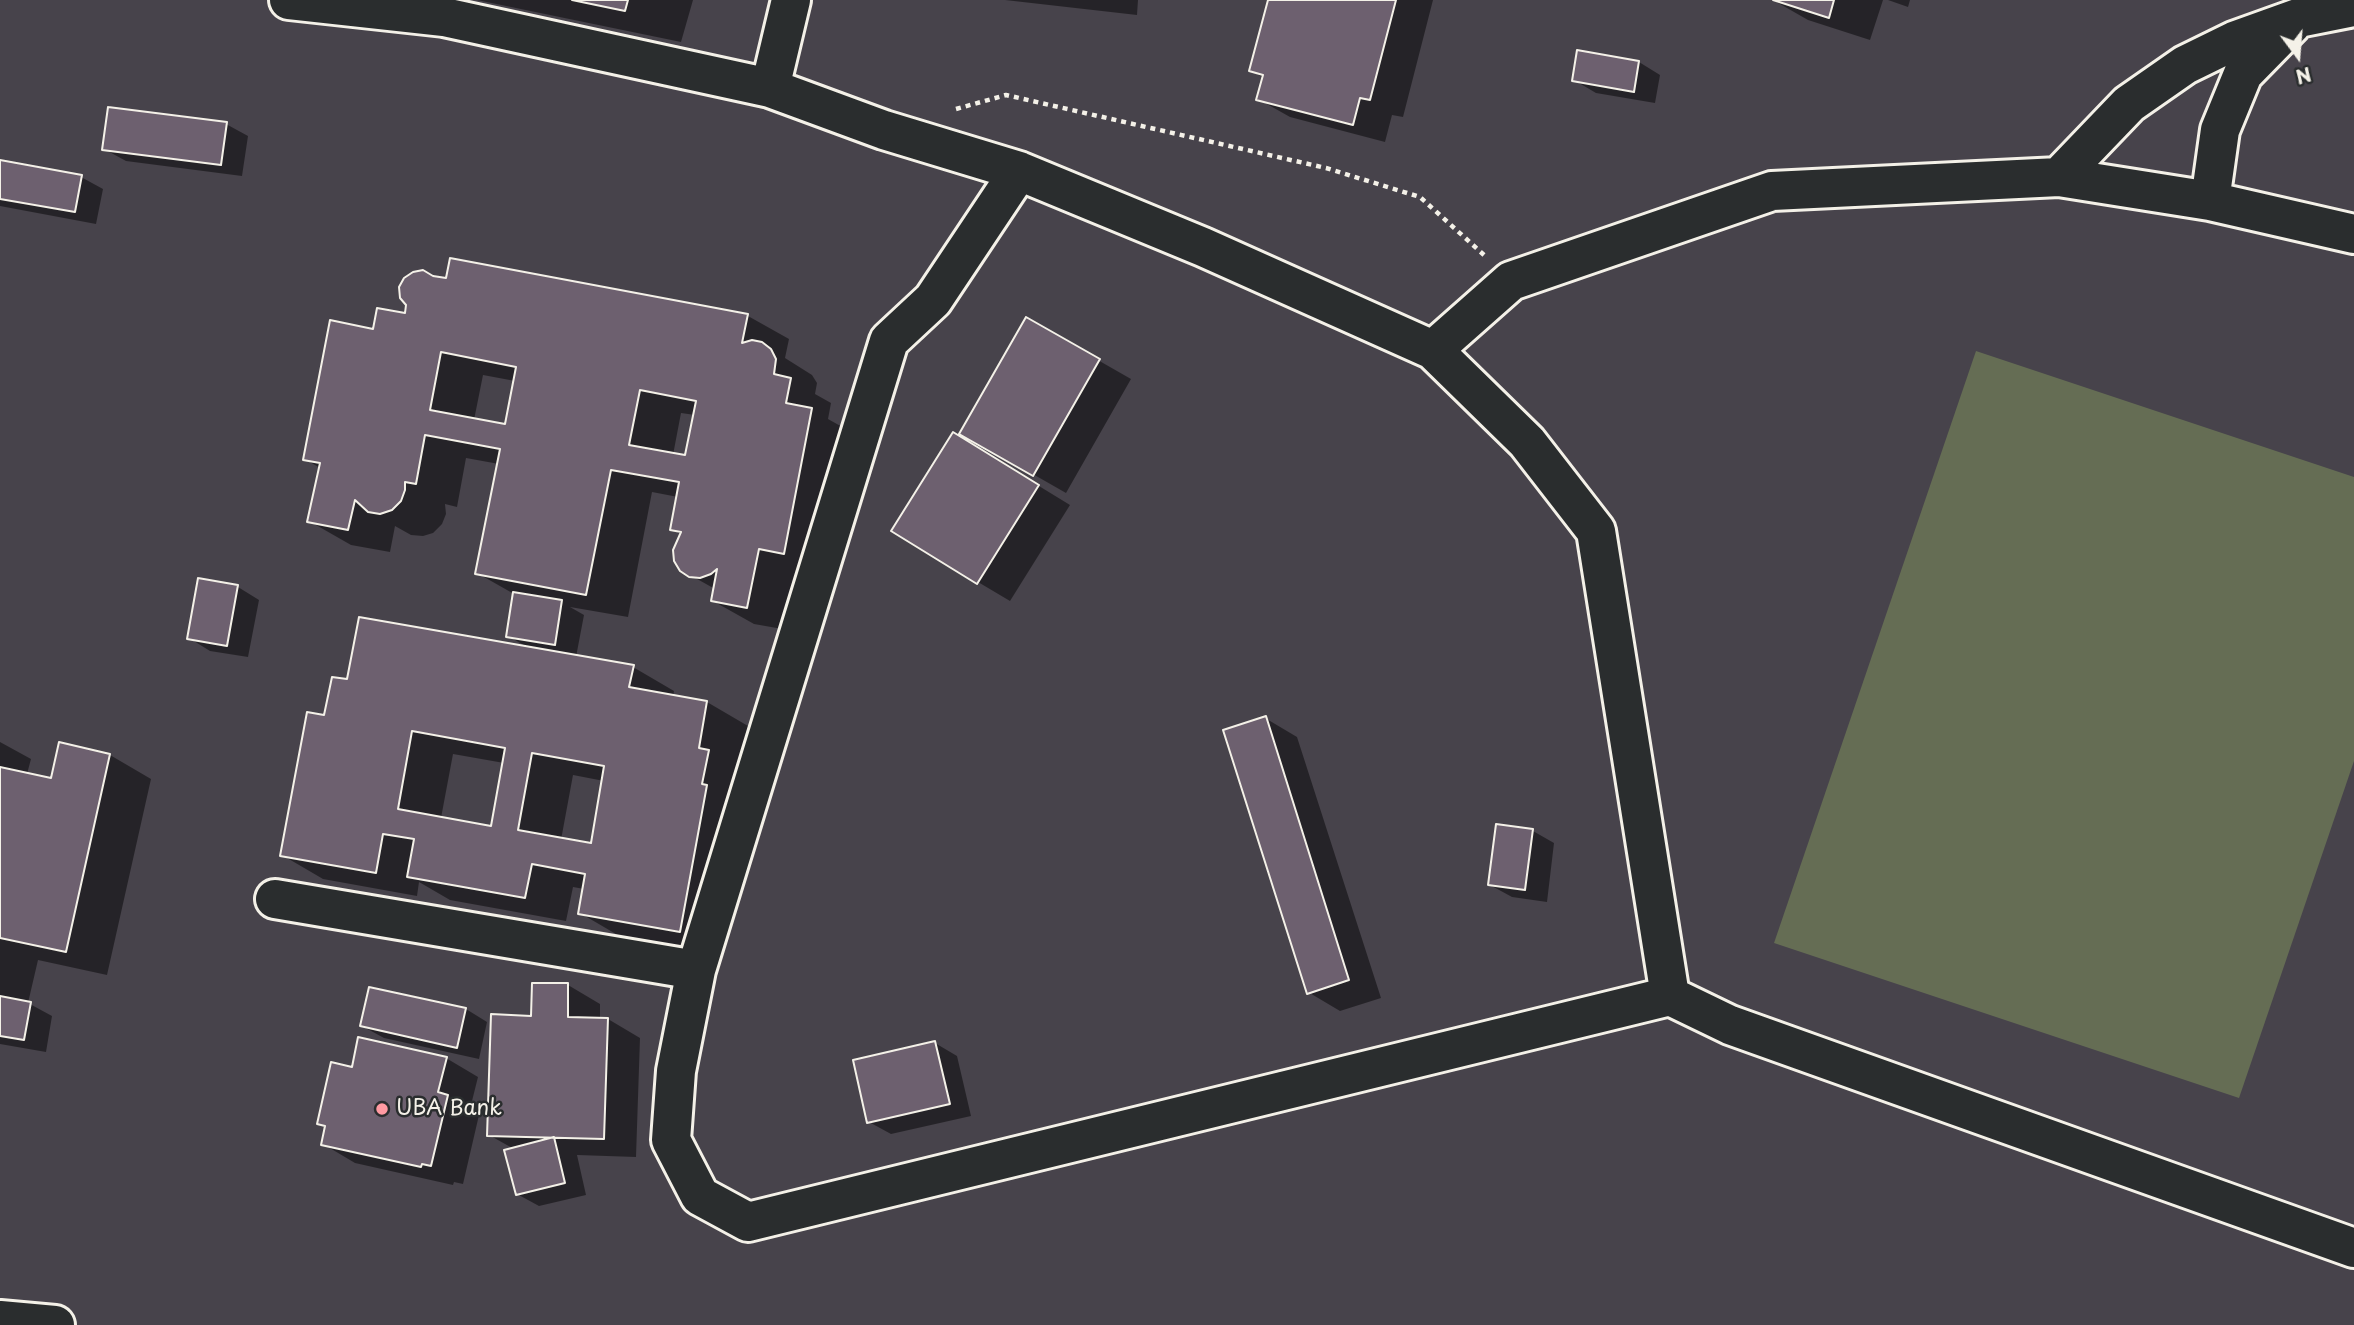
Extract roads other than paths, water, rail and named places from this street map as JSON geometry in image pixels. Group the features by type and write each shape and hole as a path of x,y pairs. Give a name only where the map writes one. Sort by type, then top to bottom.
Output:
{"street":[{"path":"289,0 444,17 770,88 884,130 1019,171 1203,247 1433,350 1527,442 1596,531 1670,996"},
{"path":"770,88 791,0"},
{"path":"2059,177 2129,104 2185,65 2234,41 2298,18 2354,8"},
{"path":"2210,201 2220,130 2243,74 2298,18"},
{"path":"1019,171 933,300 890,341 695,970 676,1071 671,1140 700,1196 748,1222 1670,996 1730,1025 2354,1248"},
{"path":"1433,350 1511,281 1772,191 2059,177 2210,201 2354,234"},
{"path":"275,900 695,970"},
{"path":"0,1321 55,1325"}],"place":[{"name":"UBA Bank","path":"382,1109"}]}
